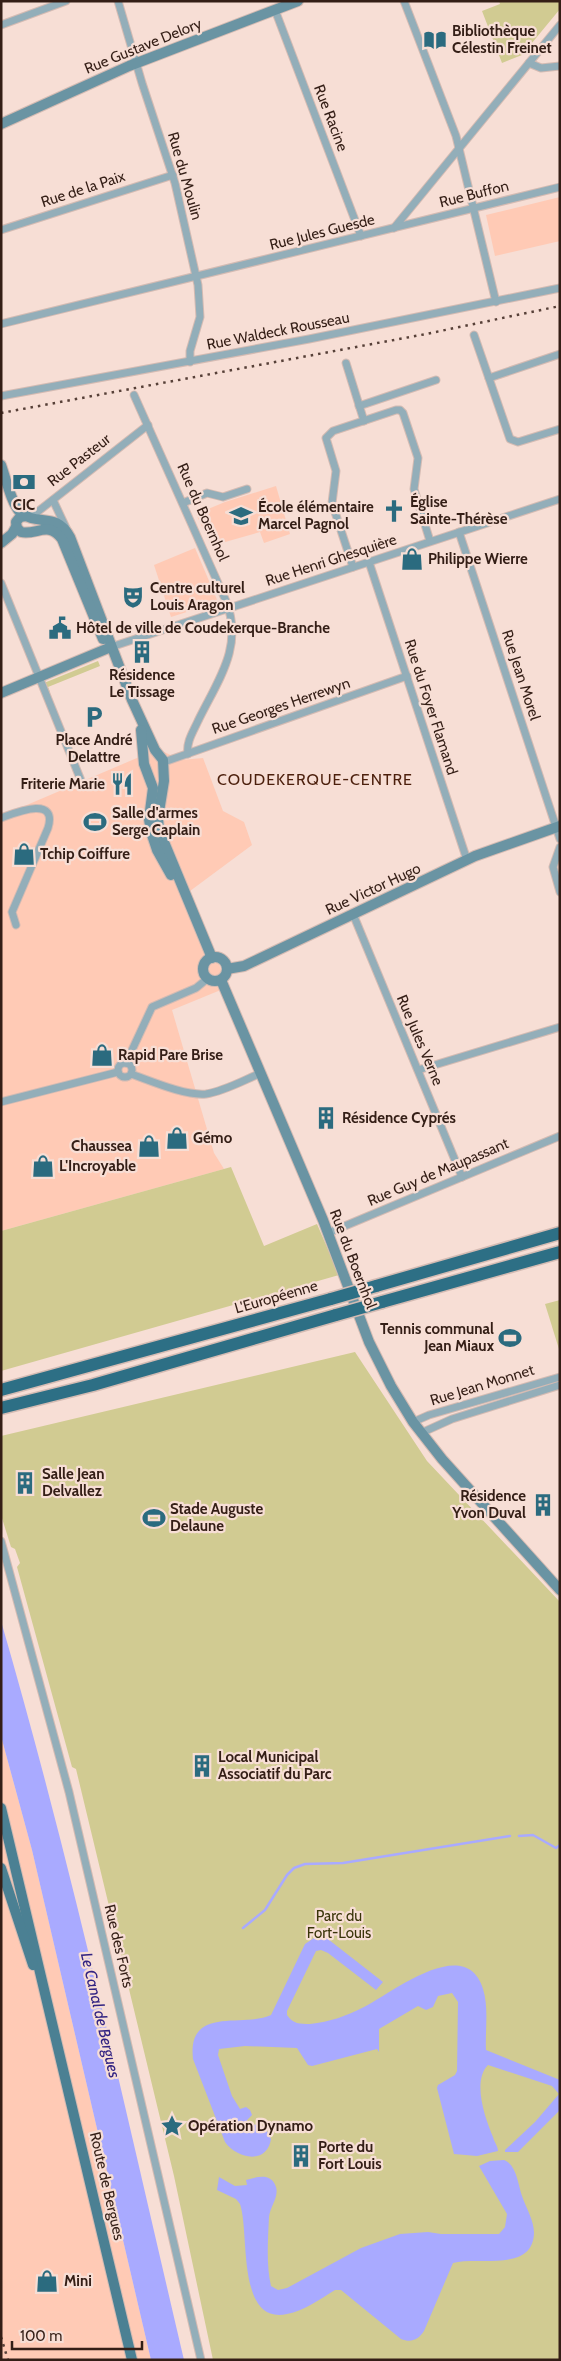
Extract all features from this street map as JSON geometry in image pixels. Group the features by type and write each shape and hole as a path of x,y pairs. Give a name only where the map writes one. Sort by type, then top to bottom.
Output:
{"highway":[{"name":"L'Européenne","path":"1,1389 22,1386 560,1233"},
{"path":"1,1408 147,1370 560,1252"},
{"path":"1,1417 47,1405 147,1370"}],"main road":[{"name":"Route de Bergues","path":"1,1808 132,2360"},
{"path":"1,1830 18,1874"},
{"name":"Route de Bergues","path":"1,1868 51,2018"}],"street":[{"path":"1,26 66,1"},
{"name":"Rue du Moulin","path":"118,1 136,63 173,175 196,276 200,316 190,351 190,362"},
{"name":"Rue Gustave Delory","path":"1,124 136,63 298,1"},
{"path":"404,1 459,149 496,302"},
{"name":"Rue Racine","path":"275,10 361,236"},
{"name":"Rue Jules Guesde","path":"1,324 394,228 560,25"},
{"path":"529,63 541,68 560,66"},
{"name":"Rue de la Paix","path":"1,230 173,175"},
{"name":"Rue Buffon","path":"394,228 560,187"},
{"name":"Rue Waldeck Rousseau","path":"1,396 190,362 560,288"},
{"path":"474,335 508,435 514,442 520,442 560,429"},
{"path":"489,378 560,354"},
{"path":"346,363 364,421"},
{"path":"359,406 436,380"},
{"name":"Rue du Boernhol","path":"134,395 184,503 228,608 233,630 231,653 192,734 188,754"},
{"path":"353,567 332,503 336,471 326,438 331,432 396,410 400,410 403,413 418,458 414,490 430,541"},
{"name":"Rue Pasteur","path":"28,517 35,514 148,425"},
{"path":"1,465 17,508 34,524 31,531"},
{"path":"1,483 16,525 23,533 48,530 61,537 101,636 110,647"},
{"path":"184,503 207,493 223,497 247,489"},
{"name":"Rue Henri Ghesquière","path":"110,647 560,499"},
{"path":"53,500 70,537 107,633 110,647 157,754"},
{"path":"1,543 12,534 19,518 28,517 56,522 64,528 70,537"},
{"name":"Rue Jean Morel","path":"459,532 559,831"},
{"name":"Rue du Foyer Flamand","path":"369,562 467,860"},
{"path":"1,584 82,783"},
{"path":"1,693 110,647"},
{"name":"Rue Georges Herrewyn","path":"164,764 407,676"},
{"path":"132,700 142,731 144,766 148,771 153,788 149,822 153,840 191,908"},
{"path":"145,758 149,754 157,754 162,757 164,764 158,824 212,958"},
{"path":"148,771 157,772 164,764"},
{"path":"1,818 31,808 43,811 49,817 49,826 12,912 16,925"},
{"name":"Rue Victor Hugo","path":"227,969 244,966 467,860 532,837 559,831"},
{"path":"560,847 553,868 560,892"},
{"name":"Rue Jules Verne","path":"353,914 462,1177"},
{"path":"212,958 221,959 227,969 226,975 221,980 214,982 207,979 203,974 203,967 206,961 212,958"},
{"path":"118,1072 120,1065 126,1063 152,1007 198,987 207,979"},
{"name":"Rue du Boernhol","path":"221,980 328,1233 373,1351 390,1386 421,1433 560,1590"},
{"path":"418,1070 560,1027"},
{"path":"126,1063 131,1067 130,1074"},
{"path":"118,1072 124,1077 130,1074 183,1091 202,1094 226,1088 261,1073"},
{"path":"1,1102 118,1072"},
{"name":"Rue Guy de Maupassant","path":"328,1233 560,1136"},
{"name":"Rue Jean Monnet","path":"413,1422 430,1415 560,1377"},
{"name":"Rue Jean Monnet","path":"421,1433 452,1419 560,1385"},
{"name":"Rue des Forts","path":"1,1541 69,1792 201,2360"}],"shaded area":[{"path":"560,197 560,241 495,256 486,215"},
{"name":"École élémentaire Marcel Pagnol","path":"276,486 290,534 264,543 260,532 211,546 196,514 225,502"},
{"path":"195,548 218,602 171,617 154,565"},
{"path":"158,749 181,760 203,758 223,811 244,822 252,845 190,891 228,987 172,1010 214,1153 224,1169 1,1231 1,816"},
{"path":"1,1736 32,1850 151,2360 1,2360"}],"green space":[{"path":"499,1 560,1 560,9 522,55 502,63 482,11 500,4"},
{"path":"98,661 100,666 48,687 50,692 48,693 44,683"},
{"path":"231,1167 264,1246 317,1224 339,1275 1,1371 1,1231"},
{"path":"560,1300 560,1349 559,1349 545,1304"},
{"name":"Parc du Fort-Louis","path":"355,1352 427,1461 560,1602 560,2360 213,2360 174,2176 76,1769 72,1767 17,1567 20,1563 15,1549 11,1547 1,1515 1,1436"}],"water":[{"name":"Le Canal de Bergues","path":"1,1621 75,1897 184,2360 151,2360 32,1850 1,1736"},
{"path":"324,1936 383,1982 376,1990 328,1953 321,1950 316,1951 287,2011 287,2015 294,2022 310,2024 338,2018 364,2007 409,1980 445,1966 461,1966 474,1973 483,1989 486,2011 486,2050 560,2080 560,2110 518,2152 505,2152 535,2122 559,2094 552,2086 488,2065 483,2072 480,2090 484,2110 498,2151 477,2156 454,2154 437,2088 438,2085 455,2075 457,2071 458,2002 452,1993 438,1996 433,2007 426,2010 418,2006 379,2029 379,2052 377,2049 312,2066 308,2065 297,2048 245,2046 219,2049 218,2055 232,2096 240,2109 246,2107 250,2110 252,2115 247,2120 248,2123 265,2127 271,2139 264,2153 258,2156 244,2155 230,2148 225,2142 193,2059 193,2042 199,2031 208,2025 271,2015 305,1944 314,1938"},
{"path":"504,2160 512,2166 534,2228 531,2245 524,2254 514,2258 453,2263 424,2331 417,2339 411,2341 401,2339 341,2290 335,2290 306,2307 287,2314 271,2314 260,2306 252,2292 248,2274 240,2204 236,2199 217,2190 219,2177 235,2186 247,2185 246,2180 259,2177 267,2177 274,2182 277,2191 269,2217 268,2261 271,2286 278,2290 287,2288 361,2248 400,2234 428,2232 441,2234 499,2234 505,2227 507,2214 479,2166 490,2161"}],"waterway":[{"path":"519,1836 533,1835 556,1848 560,1845"},
{"path":"243,1928 265,1910 287,1875 294,1868 305,1864 343,1863 510,1836"}],"railway":[{"path":"1,413 426,334 560,306"},
{"path":"1,2337 8,2360"}],"place":[{"name":"Bibliothèque Célestin Freinet","path":"435,40"},
{"name":"CIC","path":"24,482"},
{"name":"Église Sainte-Thérèse","path":"394,511"},
{"name":"École élémentaire Marcel Pagnol","path":"241,516"},
{"name":"Philippe Wierre","path":"412,559"},
{"name":"Centre culturel Louis Aragon","path":"133,597"},
{"name":"Hôtel de ville de Coudekerque-Branche","path":"60,628"},
{"name":"Résidence Le Tissage","path":"142,652"},
{"name":"Place André Delattre","path":"94,717"},
{"name":"Friterie Marie","path":"122,784"},
{"name":"Salle d'armes Serge Caplain","path":"95,822"},
{"name":"Tchip Coiffure","path":"24,854"},
{"name":"Rapid Pare Brise","path":"102,1055"},
{"name":"Résidence Cyprés","path":"326,1118"},
{"name":"Gémo","path":"177,1138"},
{"name":"Chaussea","path":"149,1146"},
{"name":"L'Incroyable","path":"43,1166"},
{"name":"Tennis communal Jean Miaux","path":"510,1338"},
{"name":"Salle Jean Delvallez","path":"25,1483"},
{"name":"Résidence Yvon Duval","path":"543,1505"},
{"name":"Stade Auguste Delaune","path":"154,1518"},
{"name":"Local Municipal Associatif du Parc","path":"202,1766"},
{"name":"Opération Dynamo","path":"172,2126"},
{"name":"Porte du Fort Louis","path":"301,2156"},
{"name":"Mini","path":"47,2281"}],"district":[{"name":"COUDEKERQUE-CENTRE","path":"315,779"}]}
